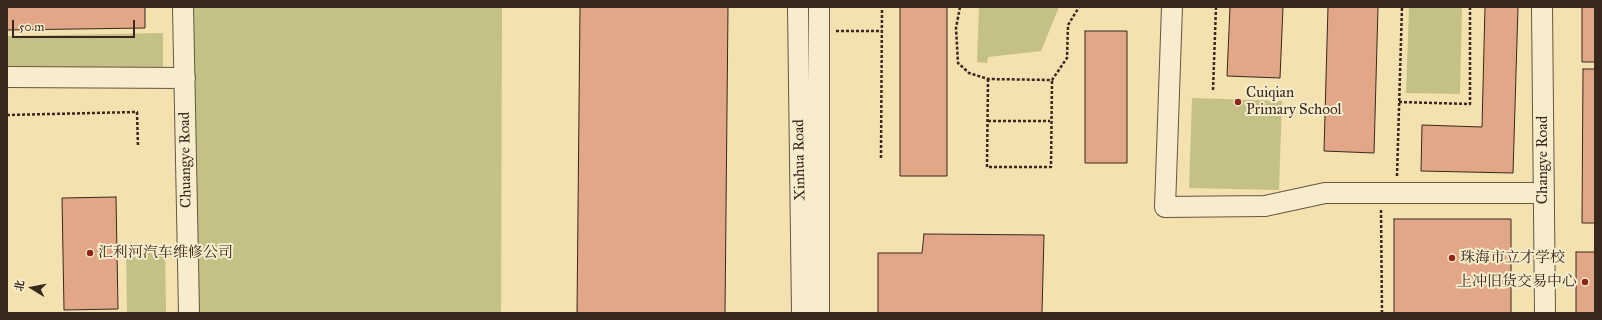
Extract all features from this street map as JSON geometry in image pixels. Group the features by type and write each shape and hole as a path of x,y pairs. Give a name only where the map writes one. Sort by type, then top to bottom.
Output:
{"street":[{"name":"Chuangye Road","path":"183,7 189,313"},
{"name":"Xinhua Road","path":"798,7 802,313"},
{"name":"Xinhua Road","path":"819,7 819,313"},
{"path":"1172,7 1165,207 1265,206 1325,193 1391,200 1544,193"},
{"name":"Changye Road","path":"1542,7 1544,313"},
{"path":"7,77 184,78"}],"path":[{"path":"881,158 882,7"},
{"path":"960,7 956,28 958,63 969,73 988,79 1052,80"},
{"path":"988,79 987,167 1051,167 1050,121 1052,80 1066,58 1068,25 1079,7"},
{"path":"1213,90 1216,7"},
{"path":"1382,313 1380,208 1391,200 1399,102 1402,7"},
{"path":"1399,102 1470,104 1470,7"},
{"path":"819,30 882,31"},
{"path":"7,115 137,112 138,147"},
{"path":"988,121 1050,121"}],"shaded area":[{"path":"184,7 502,7 501,313 189,313"},
{"path":"979,7 1059,7 1041,51 988,57 987,63 977,62"},
{"path":"1409,7 1462,7 1460,94 1406,93"},
{"path":"163,33 163,68 7,70 7,36"},
{"path":"1192,98 1282,101 1279,190 1189,188"},
{"path":"165,245 166,313 127,313 126,246"}],"building":[{"path":"7,7 145,7 145,28 7,30"},
{"path":"580,7 728,7 725,313 577,313"},
{"path":"900,7 947,7 947,176 900,176"},
{"path":"1230,7 1283,7 1280,78 1227,76"},
{"path":"1328,7 1378,7 1374,153 1324,151"},
{"path":"1485,7 1518,7 1513,173 1421,171 1422,125 1482,127"},
{"path":"1582,7 1595,7 1595,62 1582,62"},
{"path":"1085,31 1127,31 1127,163 1085,163"},
{"path":"1583,69 1595,69 1595,223 1582,223"},
{"name":"汇利河汽车维修公司","path":"116,197 118,309 64,310 62,198"},
{"path":"1394,219 1511,219 1511,313 1394,313"},
{"path":"924,234 1044,235 1042,313 878,313 878,253 922,253"},
{"name":"上冲旧货交易中心","path":"1576,252 1595,252 1595,313 1576,313"}],"place":[{"name":"Cuiqian Primary School","path":"1238,102"},
{"name":"汇利河汽车维修公司","path":"90,253"},
{"name":"珠海市立才学校","path":"1452,258"},
{"name":"上冲旧货交易中心","path":"1585,282"}]}
